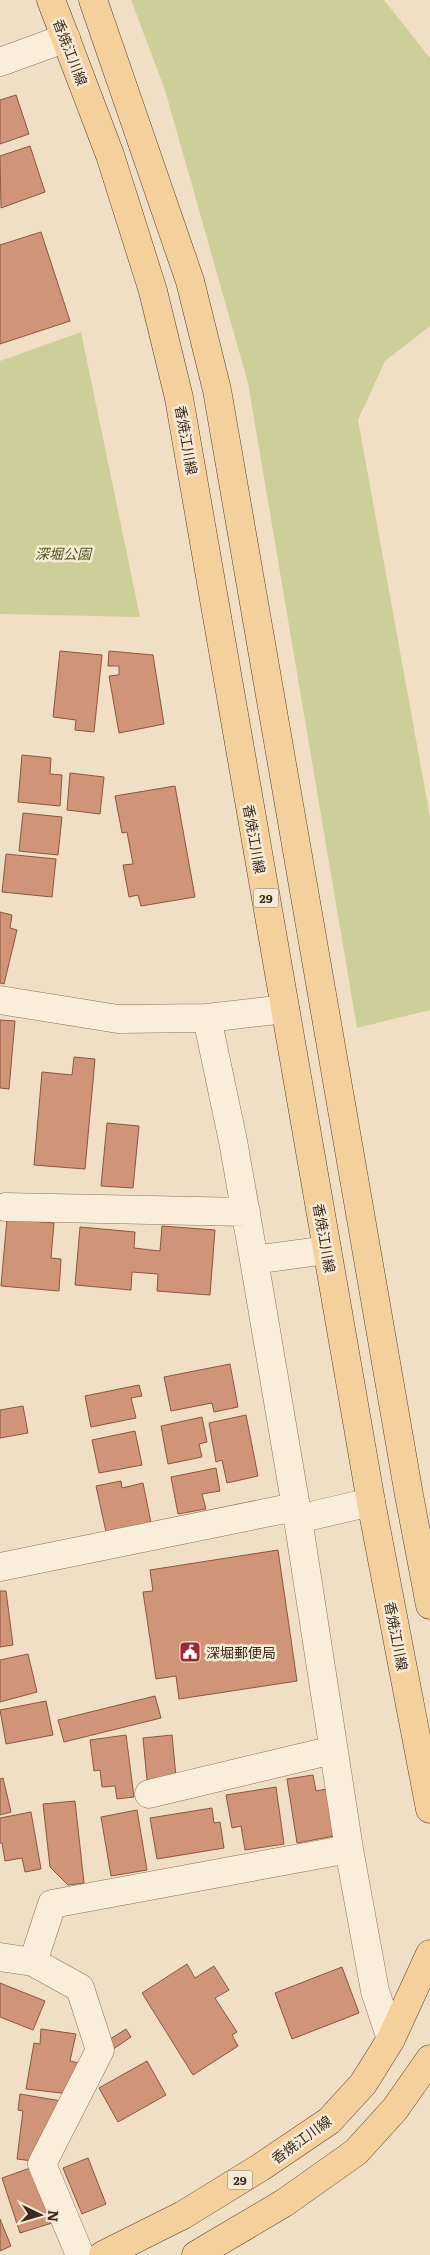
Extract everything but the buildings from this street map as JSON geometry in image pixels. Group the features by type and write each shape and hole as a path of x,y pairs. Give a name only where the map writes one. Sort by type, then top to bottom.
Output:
{"main road":[{"name":"香焼江川線","path":"51,0 54,43 110,155 153,291 180,398 327,1250 361,1504 430,1809"},
{"path":"93,0 190,281 217,390 407,1485 430,1605"},
{"name":"香焼江川線","path":"103,2255 183,2215 261,2167 329,2121 363,2084 391,2039 430,1954"},
{"path":"196,2255 284,2202 356,2152 395,2109 430,2059"}],"street":[{"path":"0,62 54,43"},
{"path":"0,1000 118,1019 207,1018 285,1009"},
{"path":"207,1018 233,1140 298,1518 348,1850 375,1991 391,2039"},
{"path":"5,1207 246,1212"},
{"path":"254,1260 327,1250"},
{"path":"298,1518 361,1504"},
{"path":"0,1567 290,1508 298,1518"},
{"path":"148,1794 333,1750"},
{"path":"33,1962 52,1904 348,1850"},
{"path":"0,1957 33,1962 80,1988 100,2050 42,2164 80,2255"}],"green space":[{"path":"131,0 384,0 430,58 430,326 385,361 358,420 430,817 430,1010 357,1028 248,383 165,90"},
{"name":"深堀公園","path":"81,332 140,617 0,614 0,361"}],"place":[{"name":"深堀郵便局","path":"190,1652"}]}
